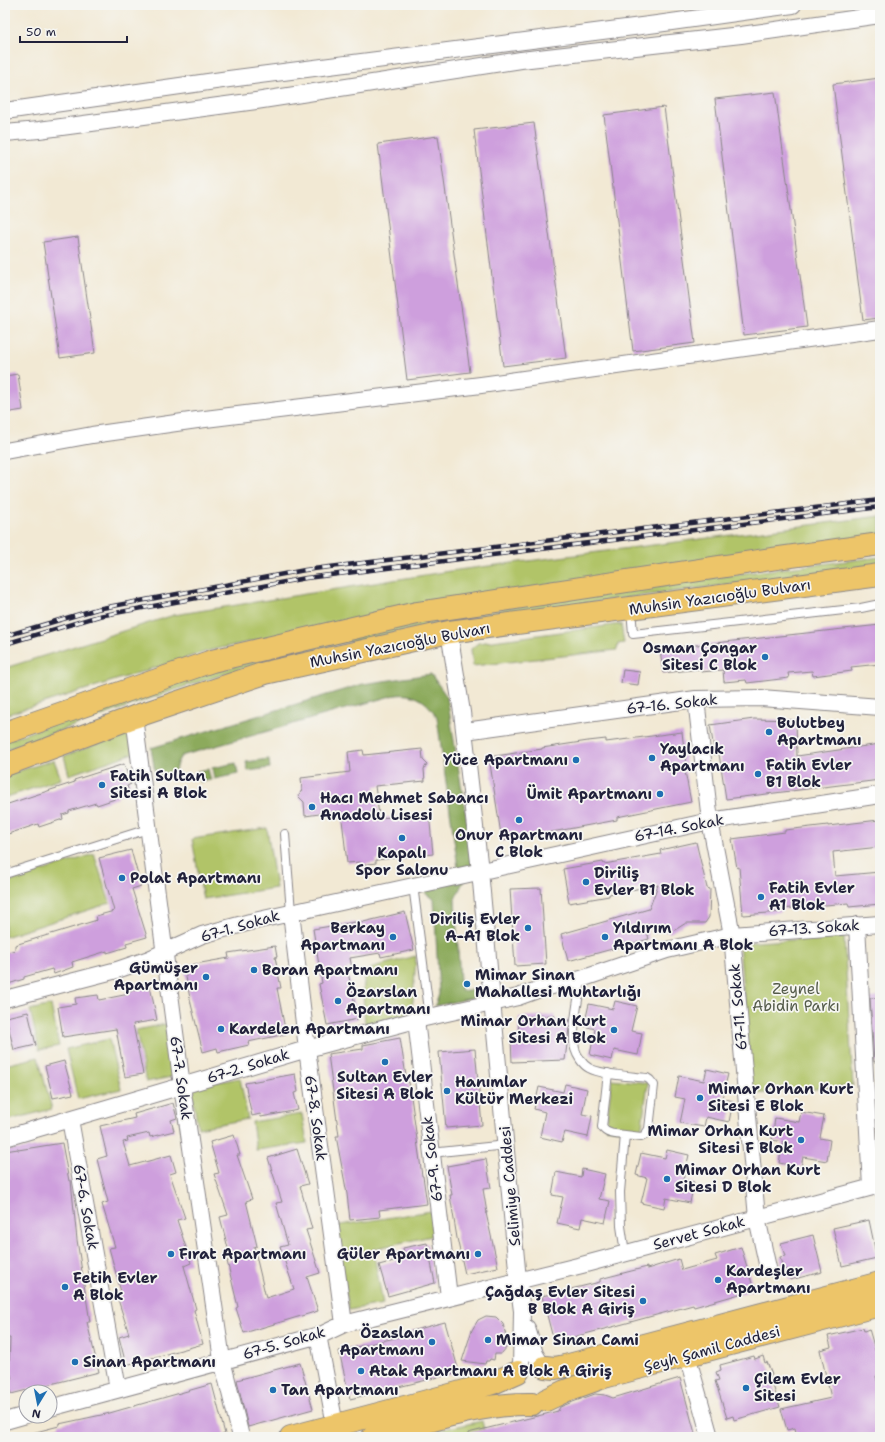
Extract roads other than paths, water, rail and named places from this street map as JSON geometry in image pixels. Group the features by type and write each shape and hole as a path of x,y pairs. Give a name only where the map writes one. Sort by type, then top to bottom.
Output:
{"main road":[{"name":"Muhsin Yazıcıoğlu Bulvarı","path":"5,733 212,661 417,613 880,544"},
{"name":"Muhsin Yazıcıoğlu Bulvarı","path":"5,764 134,716 265,673 449,632 880,575"},
{"name":"Şeyh Şamil Caddesi","path":"544,1367 565,1366 880,1283"},
{"name":"Şeyh Şamil Caddesi","path":"373,1437 405,1433 459,1414 498,1405 539,1402 604,1377 880,1305"},
{"path":"291,1437 493,1383 532,1364 544,1367 552,1375 554,1385 551,1395 539,1402 522,1400 516,1392 514,1381 519,1371"}],"street":[{"path":"5,111 229,79 793,5"},
{"path":"5,133 39,130 248,102 521,60 741,35 880,15"},
{"path":"5,451 92,435 197,420 482,386 880,329"},
{"name":"Selimiye Caddesi","path":"449,632 465,731 480,870 522,1311 531,1342 544,1367"},
{"name":"67-16. Sokak","path":"465,731 696,700 761,698 880,707"},
{"name":"67-11. Sokak","path":"696,700 710,821 732,935 757,1218 768,1268"},
{"name":"67-7. Sokak","path":"134,716 182,1086 222,1360 241,1437"},
{"name":"67-14. Sokak","path":"480,870 710,821 880,795"},
{"name":"67-1. Sokak","path":"5,999 117,970 202,936 250,922 480,870"},
{"name":"67-8. Sokak","path":"291,912 307,1049 344,1324"},
{"name":"67-13. Sokak","path":"493,1004 581,978 667,950 732,935 880,924"},
{"path":"857,925 876,1186"},
{"name":"67-2. Sokak","path":"5,1138 307,1049 423,1019 493,1004"},
{"name":"67-9. Sokak","path":"423,1019 431,1154 449,1297"},
{"name":"67-6. Sokak","path":"70,1119 118,1389"},
{"name":"Servet Sokak","path":"518,1280 582,1265 876,1186"},
{"name":"67-5. Sokak","path":"58,1406 318,1335 344,1324 518,1280"},
{"name":"Selimiye Caddesi","path":"519,1371 522,1311"},
{"path":"318,1335 335,1425"},
{"path":"687,1355 710,1437"},
{"path":"5,1421 18,1417"}],"lane":[{"path":"631,609 633,634 861,608 880,604"},
{"path":"5,874 148,829"},
{"path":"285,834 291,912"},
{"path":"413,885 423,1019"},
{"path":"581,978 575,1030 575,1049 584,1064 590,1069 647,1078 654,1085 648,1132 641,1137 609,1133 602,1127 608,1073"},
{"path":"625,1135 620,1192 621,1226 625,1253"},
{"path":"431,1154 506,1145"}],"railway":[{"path":"5,636 97,609 305,570 880,500"},
{"path":"5,644 99,616 306,578 880,507"}],"place":[{"name":"Osman Çongar Sitesi C Blok","path":"765,657"},
{"name":"Bulutbey Apartmanı","path":"769,732"},
{"name":"Yaylacık Apartmanı","path":"652,758"},
{"name":"Yüce Apartmanı","path":"576,760"},
{"name":"Fatih Evler B1 Blok","path":"758,774"},
{"name":"Fatih Sultan Sitesi A Blok","path":"102,785"},
{"name":"Ümit Apartmanı","path":"660,794"},
{"name":"Hacı Mehmet Sabancı Anadolu Lisesi","path":"312,807"},
{"name":"Onur Apartmanı C Blok","path":"519,820"},
{"name":"Kapalı Spor Salonu","path":"402,838"},
{"name":"Polat Apartmanı","path":"122,878"},
{"name":"Diriliş Evler B1 Blok","path":"586,882"},
{"name":"Fatih Evler A1 Blok","path":"761,897"},
{"name":"Diriliş Evler A-A1 Blok","path":"528,928"},
{"name":"Berkay Apartmanı","path":"393,937"},
{"name":"Yıldırım Apartmanı A Blok","path":"605,937"},
{"name":"Boran Apartmanı","path":"254,970"},
{"name":"Gümüşer Apartmanı","path":"206,977"},
{"name":"Mimar Sinan Mahallesi Muhtarlığı","path":"467,984"},
{"name":"Özarslan Apartmanı","path":"338,1001"},
{"name":"Kardelen Apartmanı","path":"221,1029"},
{"name":"Mimar Orhan Kurt Sitesi A Blok","path":"614,1030"},
{"name":"Sultan Evler Sitesi A Blok","path":"385,1062"},
{"name":"Hanımlar Kültür Merkezi","path":"447,1091"},
{"name":"Mimar Orhan Kurt Sitesi E Blok","path":"700,1098"},
{"name":"Mimar Orhan Kurt Sitesi F Blok","path":"801,1140"},
{"name":"Mimar Orhan Kurt Sitesi D Blok","path":"667,1179"},
{"name":"Fırat Apartmanı","path":"171,1254"},
{"name":"Güler Apartmanı","path":"478,1254"},
{"name":"Kardeşler Apartmanı","path":"718,1280"},
{"name":"Fetih Evler A Blok","path":"65,1287"},
{"name":"Çağdaş Evler Sitesi B Blok A Giriş","path":"643,1301"},
{"name":"Mimar Sinan Cami","path":"488,1340"},
{"name":"Özaslan Apartmanı","path":"432,1342"},
{"name":"Sinan Apartmanı","path":"75,1362"},
{"name":"Atak Apartmanı A Blok A Giriş","path":"361,1371"},
{"name":"Çilem Evler Sitesi","path":"746,1388"},
{"name":"Tan Apartmanı","path":"273,1390"}],"park label":[{"name":"Zeynel Abidin Parkı","path":"796,998"}]}
